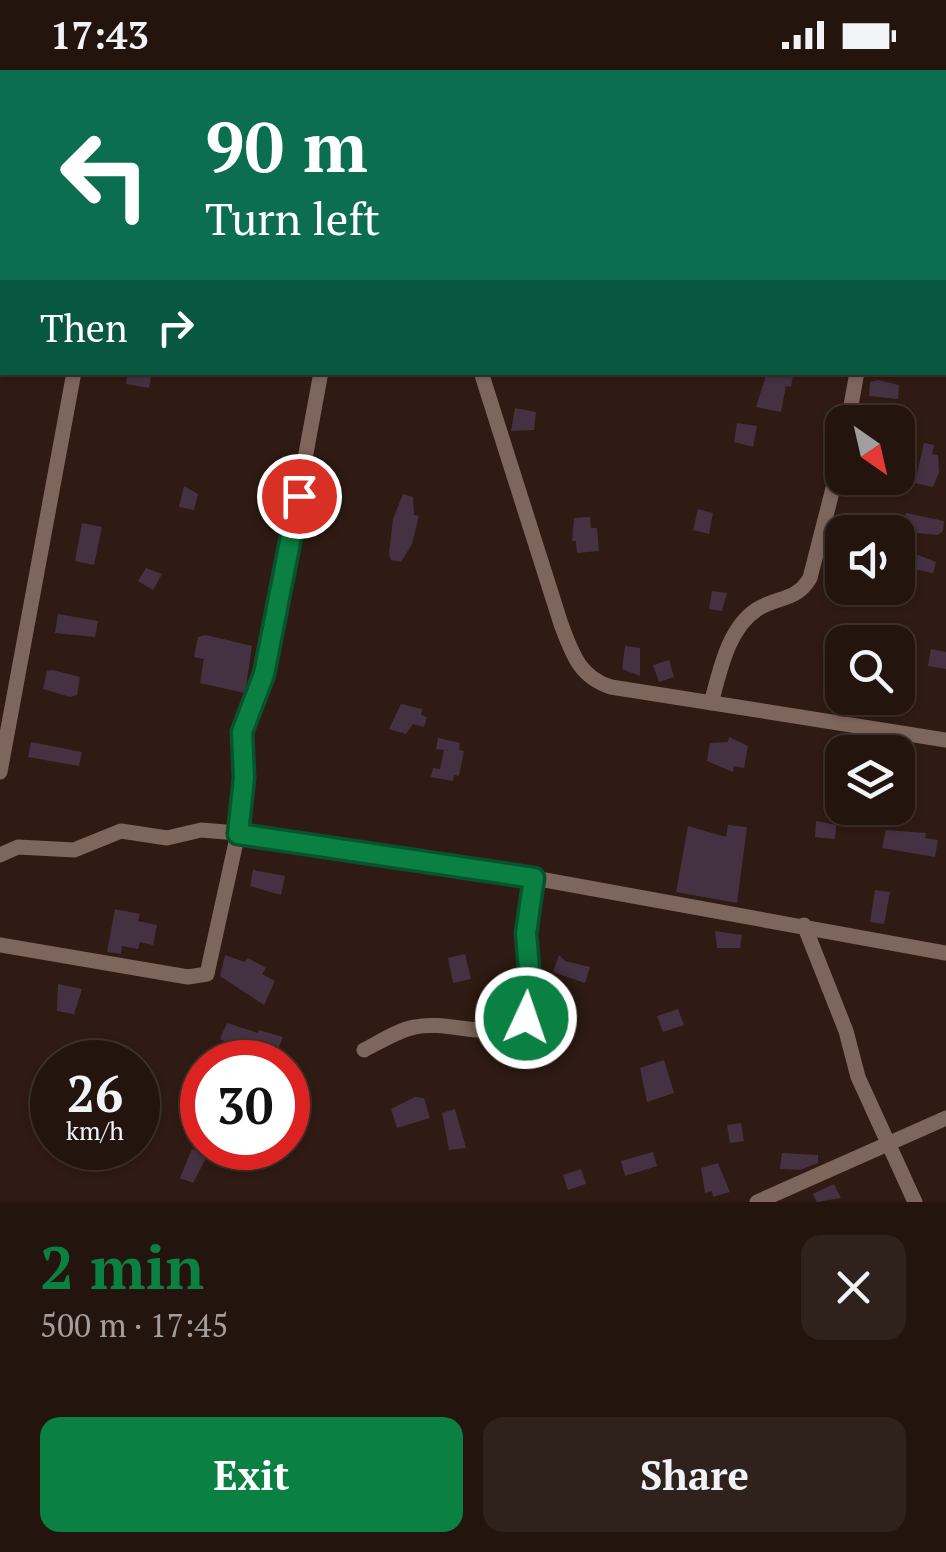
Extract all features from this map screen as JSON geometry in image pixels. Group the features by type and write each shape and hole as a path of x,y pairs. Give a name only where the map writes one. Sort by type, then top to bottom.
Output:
{"street":[{"path":"0,772 73,375"},
{"path":"0,945 203,976 209,968 238,834 244,778 242,732 260,686 276,616 321,375"},
{"path":"482,375 575,660 597,683 946,740"},
{"path":"851,405 856,375"},
{"path":"711,704 734,634 757,609 798,595 810,578 831,495"},
{"path":"0,855 18,847 74,850 121,830 167,838 201,830 534,878 647,902 804,925 946,954"},
{"path":"364,1050 415,1026 498,1030 516,1027 526,1018 530,981 526,933 534,878"},
{"path":"804,925 887,1144 915,1202"},
{"path":"757,1202 784,1196 946,1118"}],"building":[{"path":"128,375 151,375 149,388 126,384"},
{"path":"766,375 793,376 791,387 786,386 781,412 756,407"},
{"path":"870,382 899,385 898,399 869,396"},
{"path":"515,408 536,412 534,430 511,431"},
{"path":"737,423 757,426 753,447 734,442"},
{"path":"924,443 934,445 932,454 938,455 939,472 933,487 915,483"},
{"path":"184,486 198,494 194,510 179,507"},
{"path":"403,494 413,497 414,515 419,516 412,544 401,562 391,560 389,554 393,519"},
{"path":"698,509 713,513 709,534 693,530"},
{"path":"906,513 944,521 943,531 938,535 916,533 915,515"},
{"path":"590,517 591,528 597,528 599,551 577,553 576,541 572,541 574,518"},
{"path":"82,523 102,527 94,565 75,561"},
{"path":"915,554 936,562 933,573 915,569"},
{"path":"146,568 162,574 153,590 138,581"},
{"path":"712,591 727,593 722,611 709,609"},
{"path":"58,614 98,621 95,637 55,633"},
{"path":"206,635 252,646 245,693 200,683 204,659 194,657 198,637"},
{"path":"625,646 640,648 640,676 622,669"},
{"path":"931,649 946,652 946,669 928,666"},
{"path":"669,660 674,677 659,682 653,665"},
{"path":"47,671 80,677 77,695 70,697 43,689"},
{"path":"401,704 422,709 421,715 427,717 424,727 413,724 406,734 389,729"},
{"path":"729,737 748,746 744,768 734,766 733,772 707,761 710,743 728,742"},
{"path":"438,738 460,743 459,750 464,751 459,776 454,775 453,781 431,777 433,768 440,769 444,750 436,749"},
{"path":"31,742 82,752 79,766 28,757"},
{"path":"816,821 836,825 835,839 815,837"},
{"path":"728,825 747,827 737,903 676,892 688,826 726,837"},
{"path":"886,830 926,833 925,838 938,840 935,857 882,848"},
{"path":"253,870 285,876 281,895 250,886"},
{"path":"875,890 890,892 884,924 870,922"},
{"path":"115,909 140,914 138,921 157,925 153,945 140,942 138,949 122,946 121,954 107,952"},
{"path":"715,931 742,935 740,948 717,948"},
{"path":"465,954 471,979 453,983 448,958"},
{"path":"225,955 245,962 248,958 266,968 262,974 275,981 264,1005 220,976"},
{"path":"559,955 565,961 590,967 585,983 553,972"},
{"path":"58,984 82,989 74,1014 57,1011"},
{"path":"678,1009 684,1025 663,1032 657,1016"},
{"path":"227,1023 283,1037 282,1040 220,1039"},
{"path":"664,1060 674,1093 647,1102 640,1068"},
{"path":"415,1097 424,1098 430,1118 397,1128 391,1109"},
{"path":"455,1109 466,1148 449,1150 442,1113"},
{"path":"741,1123 744,1141 730,1143 727,1125"},
{"path":"653,1152 657,1166 625,1176 621,1161"},
{"path":"782,1153 818,1155 818,1163 800,1170 780,1169"},
{"path":"718,1163 730,1192 713,1197 712,1191 705,1193 701,1168"},
{"path":"581,1169 586,1184 568,1190 563,1175"},
{"path":"183,1170 200,1170 193,1183 180,1178"},
{"path":"834,1184 841,1198 817,1202 813,1194"}],"route":[{"path":"299,496 264,674 242,732 244,778 238,834 534,878 526,933 530,981 526,1018"}]}
